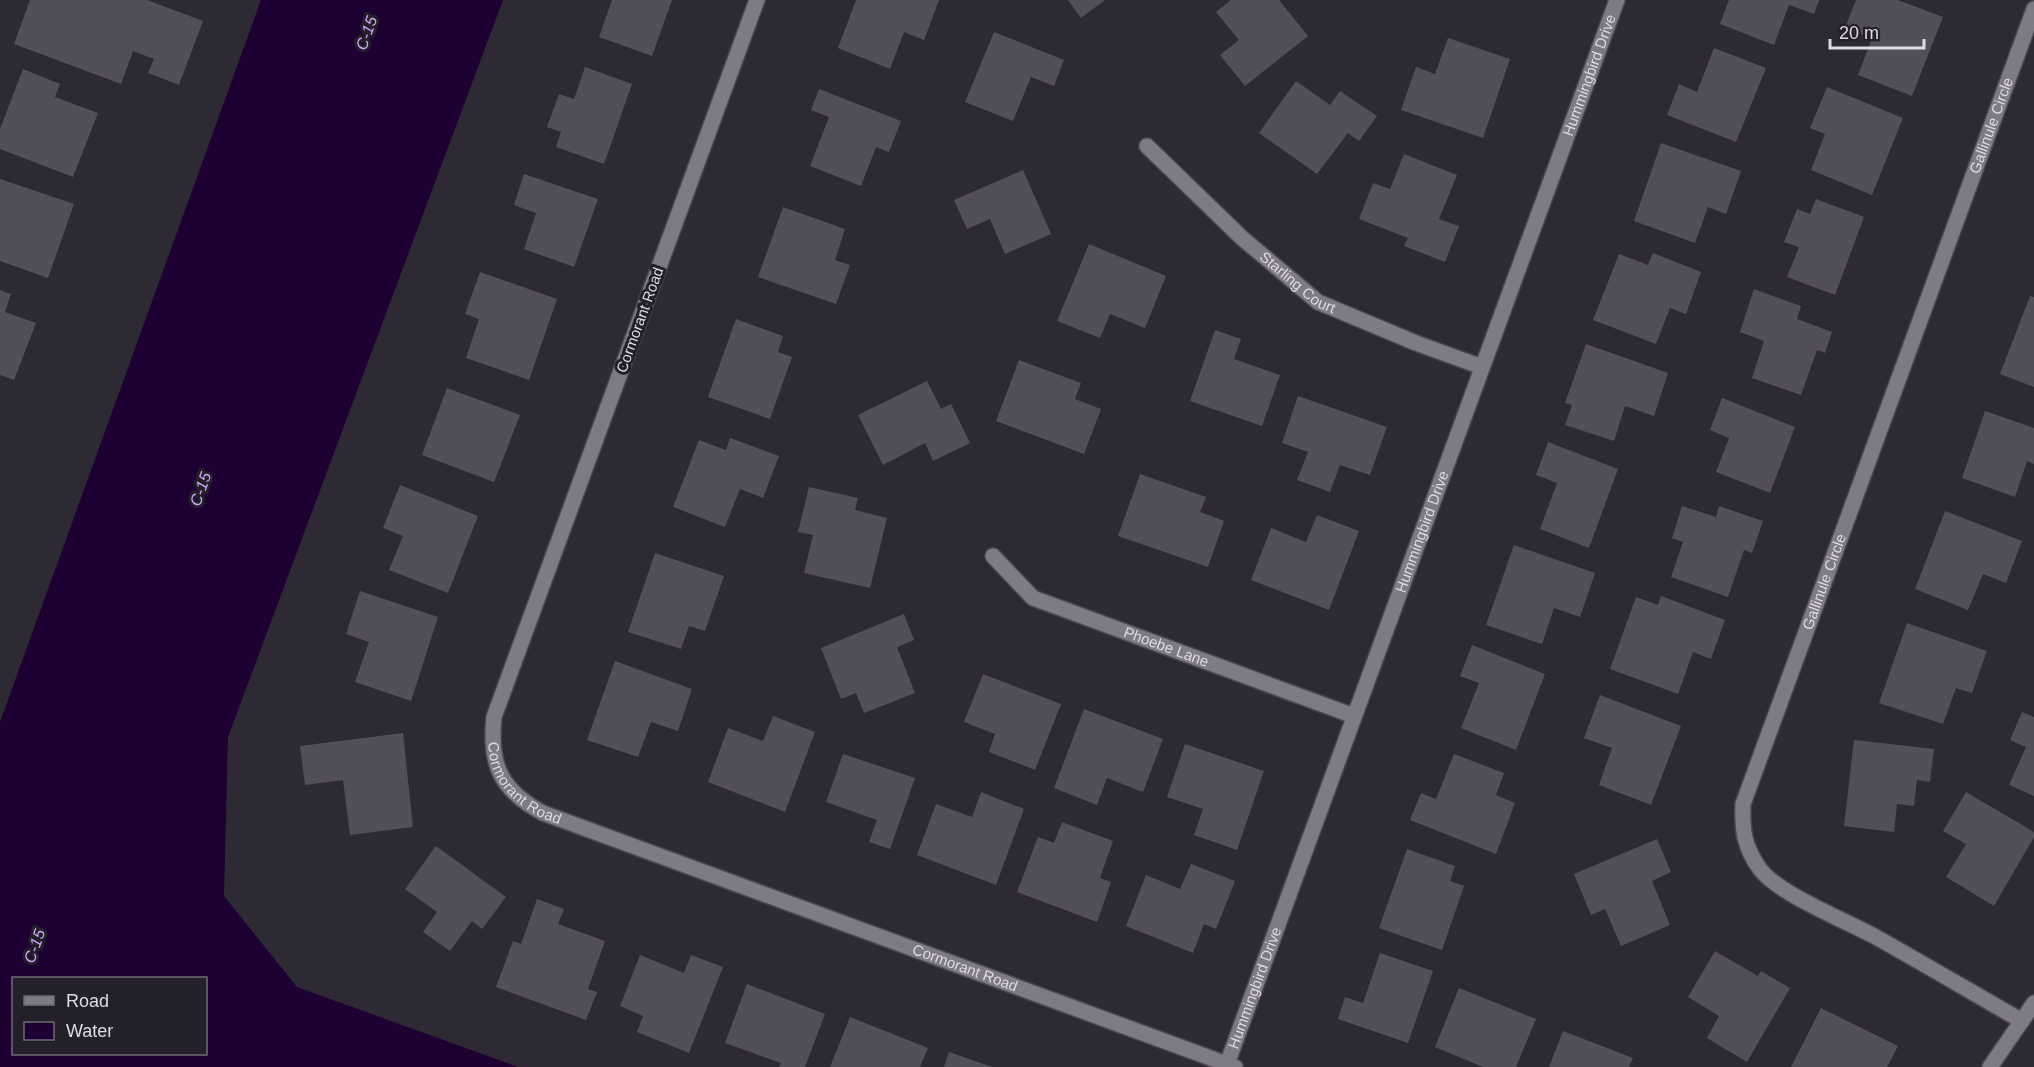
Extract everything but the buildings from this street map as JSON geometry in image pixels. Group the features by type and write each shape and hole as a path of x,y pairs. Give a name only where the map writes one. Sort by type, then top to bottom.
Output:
{"street":[{"name":"Cormorant Road","path":"758,0 494,717 492,741 496,765 507,785 524,803 543,813 1231,1065"},
{"name":"Hummingbird Drive","path":"1231,1065 1354,716 1617,0"},
{"name":"Gallinule Circle","path":"2022,1021 1874,936 1779,886 1761,871 1748,851 1742,827 1743,804 2034,9"},
{"name":"Starling Court","path":"1147,146 1242,238 1318,302 1416,343 1482,367"},
{"name":"Phoebe Lane","path":"993,556 1033,598 1354,716"},
{"path":"1990,1067 2034,1002"}],"water":[{"name":"C-15","path":"261,0 503,0 228,737 224,896 297,987 518,1067 0,1067 0,722"}]}
